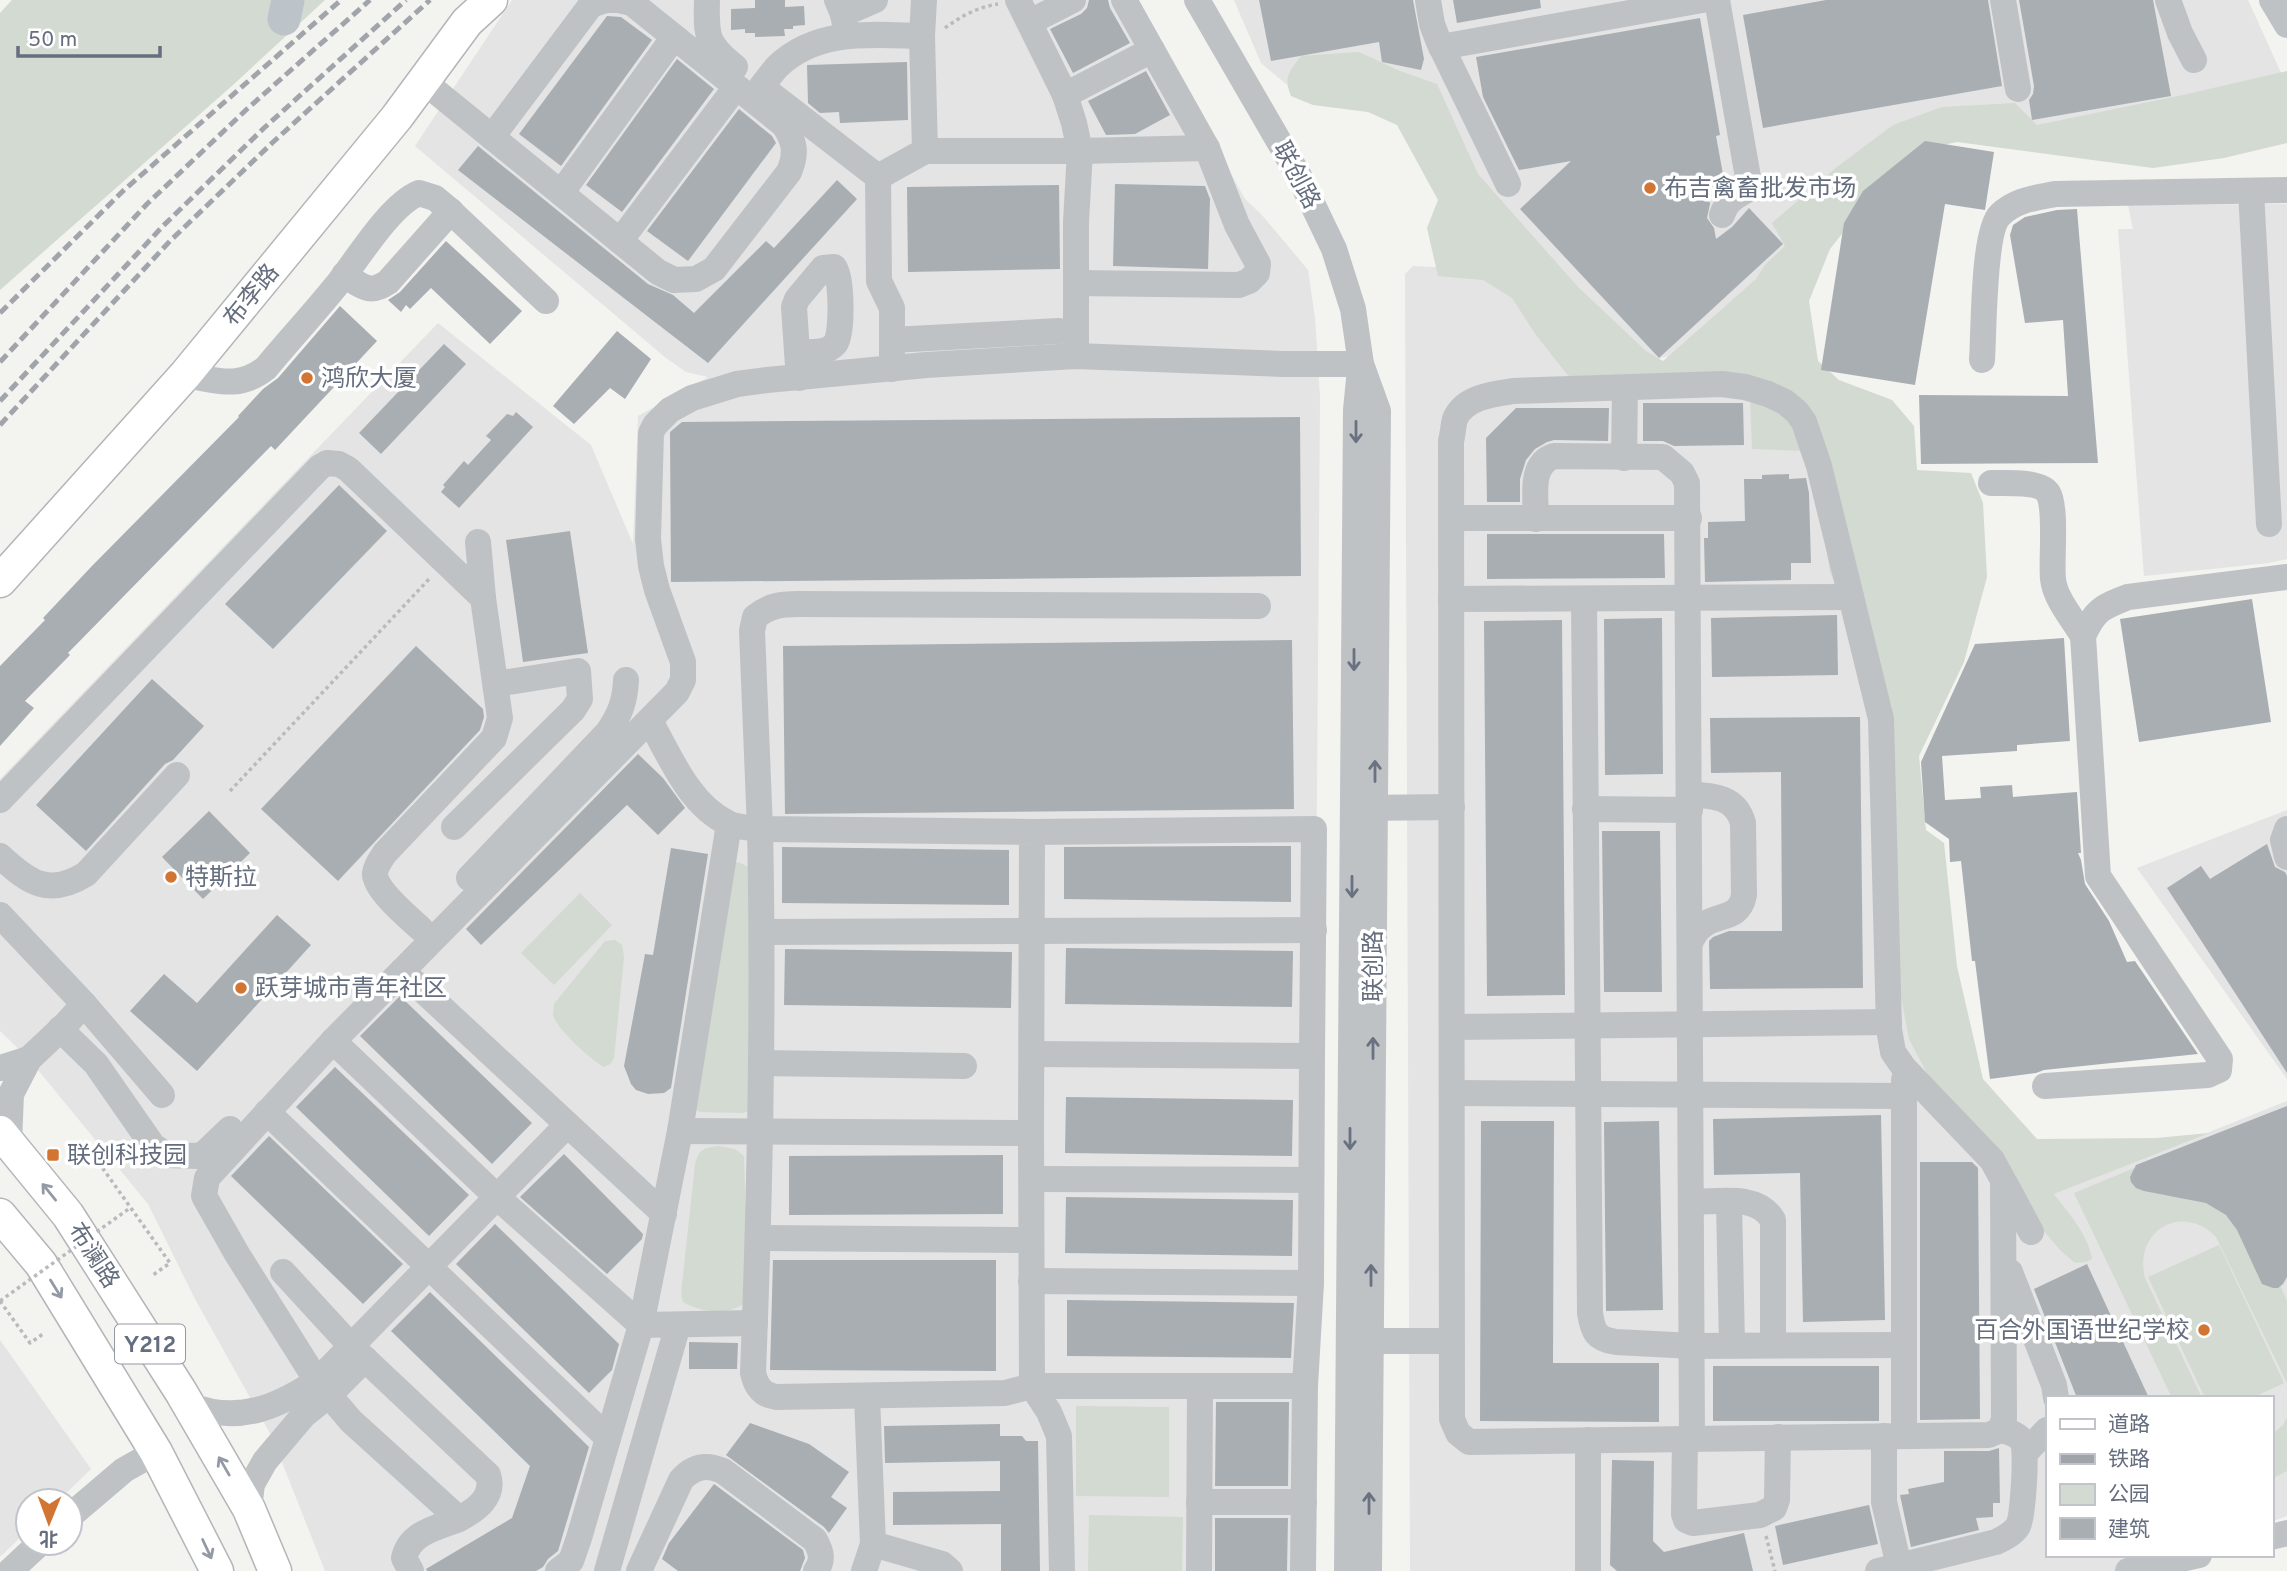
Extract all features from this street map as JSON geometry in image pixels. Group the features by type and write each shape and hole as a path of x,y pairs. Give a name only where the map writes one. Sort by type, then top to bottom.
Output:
{"main road":[{"name":"布李路","path":"0,581 185,375 388,128 467,22 491,0"},
{"name":"布澜路","path":"4,1137 68,1215 189,1405 248,1509 275,1571"},
{"name":"布澜路","path":"0,1215 41,1264 156,1452 217,1571"}],"street":[{"path":"492,137 591,5 618,0 632,3 674,37 878,177"},
{"path":"423,81 658,272 674,280 696,279 714,269 789,172 795,148 784,125 715,52 706,28 707,0"},
{"path":"620,241 749,87 808,46 843,16 875,0"},
{"path":"924,0 925,151"},
{"path":"1073,0 1025,12 1065,95 1080,151 1076,222 1076,356"},
{"path":"1076,283 1239,285 1249,281 1257,273 1258,264 1237,225 1207,148 1124,0"},
{"name":"联创路","path":"1197,0 1299,176 1334,249 1353,309 1361,364 1378,411 1364,808 1347,1571"},
{"path":"1428,0 1432,23 1441,47 1508,184"},
{"path":"1441,47 1702,0"},
{"path":"1717,0 1749,183 1747,190 1733,197 1726,205 1722,215"},
{"path":"2003,0 2018,89"},
{"path":"2168,0 2180,33 2194,60"},
{"path":"2272,0 2287,24"},
{"path":"843,16 923,44"},
{"path":"561,193 674,37"},
{"path":"1065,95 1152,50"},
{"path":"878,177 925,151 1207,148"},
{"path":"878,177 879,281 892,308 892,369"},
{"path":"1982,360 1989,237 1998,216 2018,202 2055,194 2287,190"},
{"path":"2251,191 2269,524"},
{"path":"185,375 240,382 254,378 266,368 384,224 412,196 419,193 435,198 546,301"},
{"path":"344,275 369,289 378,289 388,282 450,211"},
{"path":"892,340 1059,331"},
{"path":"458,1519 351,1421 323,1388 237,1254 204,1196 207,1178 333,1041 677,692 683,680 683,662 657,590 648,538 651,433 655,425 670,410 703,394 798,365 892,369 1076,356 1283,364 1361,364"},
{"path":"1903,1068 1904,1345 1894,1436 1884,1502 1888,1568 1996,1542 2009,1536 2017,1528 2021,1516 2025,1453 2023,1443 2017,1436 2000,1430 1989,1435 1894,1436 1778,1437 1688,1438 1469,1441 1458,1433 1452,1419 1451,1342 1451,441 1456,417 1469,403 1487,395 1513,391 1722,384 1745,387 1777,398 1797,412 1804,422 1819,466 1881,719 1889,1022 1893,1052 1903,1068 1992,1160 2031,1232"},
{"path":"1624,458 1625,387"},
{"path":"1536,519 1536,472 1546,459 1554,457 1663,457 1682,472 1687,483 1693,1346 1684,1514 1686,1520 1704,1523 1760,1515 1774,1508 1777,1500 1778,1437"},
{"path":"0,800 320,467 327,463 339,464 348,469 483,598"},
{"path":"1992,483 2027,484 2048,492 2051,506 2053,582 2083,636"},
{"path":"1451,518 1689,518"},
{"path":"421,929 375,882 378,863 494,738 500,718 478,541"},
{"path":"2045,1086 2208,1075 2219,1070 2220,1065 2220,1059 2098,876 2083,636 2091,618 2106,605 2128,597 2287,577"},
{"path":"1451,599 1851,597"},
{"path":"1584,599 1586,1025 1592,1326 1605,1340 1693,1346 1904,1345"},
{"path":"1258,606 780,604 766,608 755,617 752,631 762,932 758,1238 753,1373 756,1384 768,1396 1005,1393 1032,1386 1305,1386"},
{"path":"454,827 573,710 580,698 578,671 496,684"},
{"path":"60,1029 96,1065 153,1146 167,1155 198,1156 218,1142 608,732 621,714 626,681"},
{"path":"650,721 692,792 701,803 729,824 760,829 1314,829 1311,1283 1305,1386 1303,1571"},
{"path":"494,738 519,762"},
{"path":"0,856 21,873 47,886 61,886 74,881 86,874 177,775"},
{"path":"1585,810 1690,803 1722,798 1740,813 1743,823 1742,905 1737,912 1702,924 1690,943"},
{"path":"1364,808 1452,807"},
{"name":"联创路","path":"1364,808 1370,1341 1368,1571"},
{"path":"558,1571 571,1561 641,1325 680,1131 729,824"},
{"path":"2287,829 2283,839 2287,857"},
{"path":"1032,831 1032,1386 1049,1412 1059,1436 1062,1571"},
{"path":"0,915 85,1004 162,1095"},
{"path":"762,932 1314,930"},
{"path":"402,971 664,1214"},
{"path":"4,1137 11,1094 29,1059 85,1004"},
{"path":"1452,1027 1889,1022"},
{"path":"333,1041 497,1197 641,1325 755,1323"},
{"path":"1032,1054 1312,1056"},
{"path":"0,1069 29,1059"},
{"path":"761,1063 964,1066"},
{"path":"1452,1093 1904,1096"},
{"path":"267,1112 608,1438"},
{"path":"248,1509 252,1484 265,1461 323,1388 357,1352 427,1267 567,1125"},
{"path":"680,1131 1031,1133"},
{"path":"1031,1179 1311,1180"},
{"path":"2000,1430 2004,1419 2003,1180"},
{"path":"1692,1202 1757,1204 1767,1210 1773,1220 1773,1345"},
{"path":"1729,1202 1732,1345"},
{"path":"758,1238 1031,1240"},
{"path":"2004,1258 2054,1385 2056,1396"},
{"path":"283,1272 357,1352 488,1475 491,1482 489,1492 476,1510 415,1537 404,1558 411,1571"},
{"path":"1031,1281 1311,1283"},
{"path":"607,1571 678,1325"},
{"path":"1370,1341 1451,1342"},
{"path":"1199,1571 1200,1386"},
{"path":"189,1405 209,1413 237,1414 323,1388"},
{"path":"864,1571 873,1544 867,1396"},
{"path":"2025,1453 2046,1431"},
{"path":"1588,1440 1588,1571"},
{"path":"84,1504 124,1470 156,1452"},
{"path":"639,1571 681,1480 688,1472 700,1467 713,1467 723,1471 815,1540 821,1550 816,1571"},
{"path":"1199,1502 1304,1502"},
{"path":"873,1544 942,1564 950,1571"},
{"path":"10,1571 25,1557"},
{"path":"2128,1571 2190,1557"}],"path":[{"path":"923,44 957,20 985,6 1000,4 1025,12"},
{"path":"230,791 445,563"},
{"path":"74,1160 89,1149 170,1263 152,1275"},
{"path":"43,1334 30,1343 0,1301 130,1208"},
{"path":"1760,1515 1775,1571"}],"shaded area":[{"path":"512,0 1134,0 1245,199 1308,270 1315,318 1320,397 1311,1571 325,1571 272,1437 195,1299 148,1204 29,1059 0,1031 0,779 438,323 591,445 633,544 638,416 708,377 686,372 666,358 415,146"},
{"name":"布吉禽畜批发市场","path":"1234,0 2248,0 2287,86 2117,126 1929,135 1743,340 1633,364 1435,123 1297,93 1261,63"},
{"path":"2287,204 2287,559 2144,576 2118,229 2133,229 2128,205"},
{"path":"1413,266 1476,269 1503,280 1573,362 1786,392 1892,707 1914,1032 2054,1194 2287,1101 2287,1516 2273,1521 2273,1396 2046,1396 2046,1557 2178,1557 2133,1571 1410,1571 1405,274"},
{"path":"2287,810 2287,1079 2137,868"},
{"path":"0,1340 91,1469 72,1487 14,1487 14,1544 0,1557"}],"green space":[{"path":"12,0 325,0 233,85 0,290 0,13"},
{"path":"1359,52 1437,84 1478,174 1578,287 1646,351 1663,361 1756,279 1765,265 1785,246 1772,223 1837,167 1893,125 1942,107 2015,103 2037,125 2287,71 2287,143 2224,158 2153,168 1957,142 1919,150 1872,196 1830,249 1809,301 1818,361 1839,380 1892,400 1914,426 1917,470 1971,473 1983,503 1987,577 1964,662 1919,756 1926,830 1944,843 1957,966 1983,1079 2037,1139 2156,1138 2209,1133 2054,1194 2082,1232 2092,1259 2075,1263 2060,1250 2027,1211 1929,1077 1909,1039 1899,986 1894,891 1892,707 1830,572 1813,470 1805,451 1752,449 1750,399 1570,378 1536,335 1512,298 1483,280 1438,276 1427,228 1438,200 1397,125 1368,112 1313,105 1291,96 1288,79 1301,56"},
{"path":"738,862 755,870 751,1110 743,1113 700,1112 694,1109 729,865"},
{"path":"580,893 612,925 554,985 521,953"},
{"path":"615,940 622,945 624,957 614,1058 604,1067 567,1036 553,1014 554,1004 605,941"},
{"path":"2214,1135 2287,1301 2287,1383 2216,1237 2203,1227 2189,1222 2175,1222 2153,1235 2146,1247 2143,1261 2145,1278 2201,1396 2171,1396 2074,1193"},
{"path":"718,1146 735,1149 744,1156 748,1300 733,1309 716,1312 683,1302 681,1294 695,1164 703,1150"},
{"path":"2219,1245 2284,1383 2256,1396 2204,1396 2148,1277"},
{"path":"1076,1406 1169,1407 1169,1497 1076,1496"},
{"path":"2287,1417 2287,1471 2273,1478 2273,1433 2283,1425"},
{"path":"1089,1515 1183,1517 1182,1571 1088,1571"}],"building":[{"path":"755,0 785,0 785,7 804,6 805,25 784,29 785,36 755,37 755,33 745,33 745,29 731,30 731,9 755,8"},
{"path":"1089,0 1108,0 1130,43 1073,73 1050,29 1081,14 1087,8"},
{"path":"1259,0 1413,0 1424,59 1421,70 1382,62 1379,42 1271,61"},
{"path":"1453,0 1540,0 1541,8 1457,23"},
{"path":"1826,0 1988,0 2002,86 1763,128 1743,15"},
{"path":"2019,0 2153,0 2171,96 2032,120 2029,100 2034,86"},
{"path":"607,16 621,17 652,40 561,166 519,134"},
{"path":"1700,18 1720,135 1716,136 1725,185 1707,189 1710,204 1707,218 1714,228 1716,239 1732,227 1749,208 1783,244 1659,358 1520,209 1571,161 1519,170 1483,97 1476,57"},
{"path":"677,59 714,89 622,212 586,185"},
{"path":"907,62 908,120 840,123 839,112 820,113 808,103 807,65"},
{"path":"1146,71 1170,115 1135,134 1106,135 1088,101"},
{"path":"739,109 772,136 776,143 688,261 647,231"},
{"path":"1925,141 1994,152 1985,210 1945,204 1915,385 1821,370 1844,223 1863,191"},
{"path":"478,146 648,284 673,295 694,313 766,241 774,248 837,180 857,199 708,363 458,170"},
{"path":"1115,184 1205,186 1210,199 1208,269 1113,266"},
{"path":"1059,185 1060,269 908,272 907,187"},
{"path":"2077,209 2098,463 1921,464 1919,395 2068,396 2063,320 2025,323 2010,235 2013,225 2025,217"},
{"path":"446,241 522,311 490,344 431,288 410,309 406,305 401,312 388,300 400,292"},
{"path":"340,306 377,341 275,450 271,446 68,653 70,655 25,701 34,708 0,746 0,666 91,567 239,417 263,389 278,378"},
{"path":"617,331 651,359 625,399 610,388 574,424 553,406"},
{"path":"444,344 466,364 381,454 359,433"},
{"path":"1643,403 1743,403 1744,445 1674,446 1663,441 1643,441"},
{"path":"1516,408 1609,408 1608,441 1547,442 1535,449 1526,460 1520,479 1520,502 1487,502 1486,438"},
{"path":"516,412 533,427 459,508 441,492 445,487 443,485 464,461 468,465 491,440 486,436 507,414 513,416"},
{"path":"1300,417 1301,576 671,582 670,432 682,422"},
{"path":"1789,474 1789,479 1806,478 1809,493 1811,563 1791,563 1791,580 1705,582 1704,538 1708,538 1708,522 1745,521 1744,479"},
{"path":"339,485 387,531 273,649 225,604"},
{"path":"570,531 588,653 523,662 506,540"},
{"path":"1487,534 1664,534 1665,578 1487,579"},
{"path":"2252,599 2271,722 2139,742 2120,619"},
{"path":"1837,615 1838,675 1712,677 1711,618"},
{"path":"1662,618 1663,774 1605,775 1604,619"},
{"path":"1562,620 1565,995 1487,996 1484,621"},
{"path":"2064,638 2070,741 2017,745 2017,751 1942,756 1945,800 1981,798 1980,787 2012,785 2013,797 2077,792 2081,853 2078,853 2085,884 2109,921 2127,962 2135,961 2198,1054 2044,1070 1990,1079 1975,961 1972,961 1961,861 1950,862 1949,839 1925,822 1921,762 1975,644"},
{"path":"1292,640 1294,809 785,814 783,646"},
{"path":"416,646 483,709 484,717 480,730 338,881 261,809"},
{"path":"152,679 204,726 173,760 165,764 86,851 36,805"},
{"path":"1860,717 1863,988 1710,989 1709,941 1713,937 1729,931 1782,931 1781,772 1711,773 1710,718"},
{"path":"638,754 663,778 685,808 658,835 627,805 481,945 466,929"},
{"path":"209,811 250,853 203,899 162,857"},
{"path":"1602,831 1660,831 1662,992 1604,992"},
{"path":"2267,844 2275,867 2287,876 2287,1073 2167,888 2201,866 2210,879"},
{"path":"1291,846 1291,902 1064,899 1064,847"},
{"path":"782,847 1009,850 1009,905 782,903"},
{"path":"671,848 708,854 671,1088 664,1093 648,1094 636,1090 624,1066 645,954 653,955"},
{"name":"跃芽城市青年社区","path":"277,915 311,945 197,1071 130,1011 164,974 197,1003"},
{"path":"1066,948 1293,951 1292,1007 1065,1004"},
{"path":"785,949 1012,952 1011,1008 784,1005"},
{"path":"400,996 532,1123 492,1164 360,1036"},
{"path":"335,1067 469,1195 429,1236 296,1107"},
{"path":"1066,1097 1293,1100 1292,1156 1065,1153"},
{"path":"2287,1106 2287,1277 2278,1288 2273,1288 2262,1284 2237,1230 2226,1215 2206,1203 2136,1188 2130,1177 2136,1165"},
{"path":"1881,1115 1885,1320 1803,1322 1800,1173 1714,1175 1713,1119"},
{"path":"1481,1121 1554,1121 1553,1363 1659,1363 1659,1422 1480,1421"},
{"path":"1659,1121 1663,1310 1606,1311 1604,1122"},
{"path":"269,1136 403,1264 363,1304 231,1176"},
{"path":"564,1154 643,1234 642,1239 607,1274 520,1197"},
{"path":"1003,1155 1003,1214 789,1215 789,1156"},
{"path":"1920,1162 1972,1162 1978,1168 1980,1419 1920,1420"},
{"path":"1066,1197 1293,1200 1292,1256 1065,1253"},
{"path":"495,1224 619,1344 612,1370 589,1393 456,1264"},
{"path":"773,1260 996,1260 996,1371 770,1370"},
{"path":"2087,1264 2148,1396 2076,1396 2034,1289"},
{"path":"430,1292 589,1447 558,1551 536,1571 426,1569 512,1518 530,1466 391,1331"},
{"path":"1067,1300 1294,1303 1291,1358 1067,1356"},
{"path":"689,1342 738,1343 737,1369 689,1369"},
{"path":"1713,1366 1879,1366 1879,1421 1713,1421"},
{"path":"1216,1402 1289,1402 1288,1486 1215,1486"},
{"path":"750,1423 809,1444 849,1472 831,1497 847,1508 829,1533 726,1455"},
{"path":"1000,1424 1000,1436 1022,1436 1026,1441 1038,1441 1040,1571 1001,1571 1001,1524 893,1525 893,1492 1000,1491 1000,1461 885,1463 884,1426"},
{"path":"1999,1448 2000,1503 1993,1503 1993,1517 1976,1518 1979,1530 1911,1547 1900,1495 1909,1494 1908,1489 1944,1482 1944,1451 1989,1451"},
{"path":"1612,1460 1654,1461 1653,1541 1664,1552 1744,1533 1753,1571 1617,1571 1610,1565"},
{"path":"714,1484 803,1550 805,1558 800,1571 678,1571 662,1559 669,1543"},
{"path":"1869,1505 1878,1544 1783,1565 1775,1526"},
{"path":"1215,1518 1288,1518 1287,1571 1215,1571"}],"waterway":[{"path":"284,19 288,0"}],"railway":[{"path":"0,313 123,191 341,0"},
{"path":"0,362 147,204 247,109 370,0"},
{"path":"0,401 163,226 264,128 406,0"},
{"path":"0,425 170,241 272,143 430,0"}],"place":[{"name":"布吉禽畜批发市场","path":"1650,188"},
{"name":"鸿欣大厦","path":"307,378"},
{"name":"特斯拉","path":"171,877"},
{"name":"跃芽城市青年社区","path":"241,988"},
{"name":"联创科技园","path":"53,1155"},
{"name":"百合外国语世纪学校","path":"2204,1330"}]}
